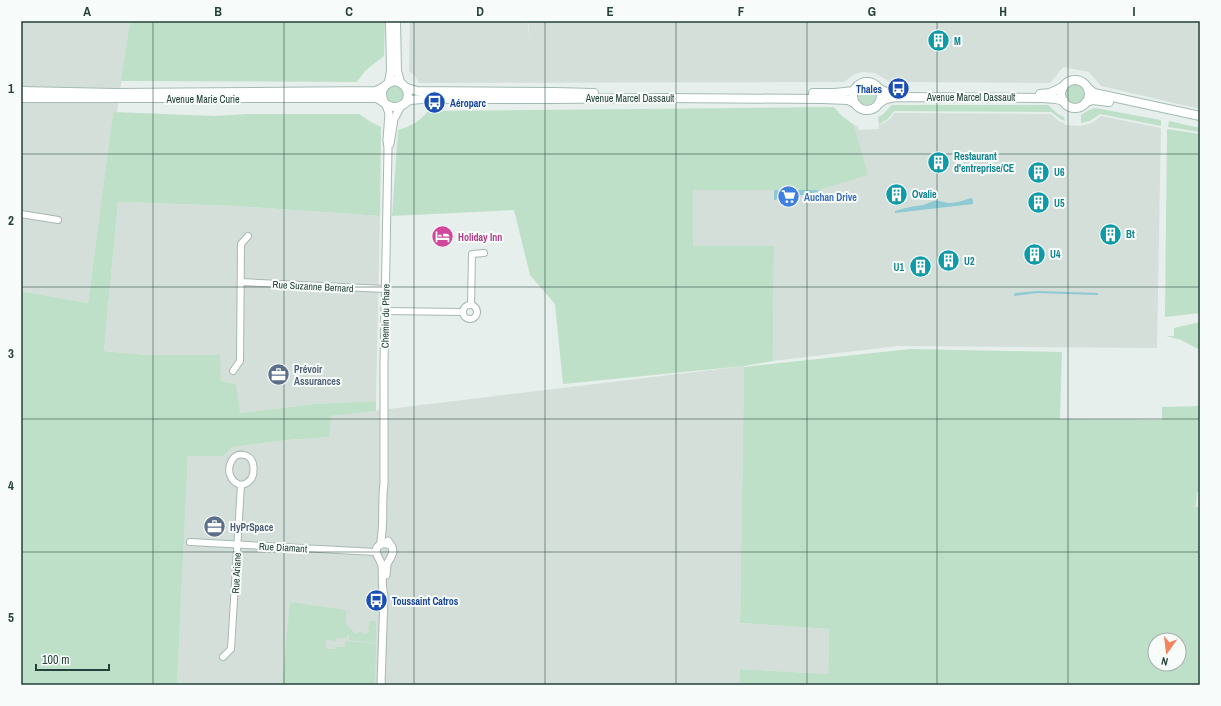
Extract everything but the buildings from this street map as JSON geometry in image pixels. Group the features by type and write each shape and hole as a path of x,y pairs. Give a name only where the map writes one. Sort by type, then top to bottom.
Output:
{"main road":[{"path":"390,21 391,71 382,96 384,102 392,107 403,105 408,94 407,88 400,82 397,71 396,21"},
{"path":"1200,116 1094,93 1082,82 1075,80 1068,82 1063,87 1061,94 1064,101 1069,106 1073,107 1081,106 1086,102 1093,100 1101,100 1200,121"},
{"path":"386,85 395,81 400,82"},
{"path":"866,82 873,83 880,89 881,98 879,103 874,108 869,110 861,108 856,104 853,95 854,91 859,85 866,82"},
{"name":"Avenue Marie Curie","path":"21,91 376,91 386,85"},
{"name":"Avenue Marcel Dassault","path":"880,89 886,92 897,93 1044,94 1063,87"},
{"name":"Avenue Marcel Dassault","path":"407,88 415,91 587,93 835,93 854,91"},
{"path":"1086,102 1089,95 1088,88"},
{"name":"Avenue Marcel Dassault","path":"879,103 896,97 1042,98 1064,101"},
{"name":"Avenue Marie Curie","path":"21,98 376,98 384,102"},
{"name":"Avenue Marcel Dassault","path":"403,105 410,100 422,99 663,98 823,99 848,100 856,104"}],"street":[{"name":"Chemin du Phare","path":"384,102 389,113 387,140 384,484 386,498 386,536 390,546"},
{"name":"Chemin du Phare","path":"388,148 396,115 403,105"},
{"path":"21,214 58,220"},
{"path":"233,371 240,361 242,244 248,236"},
{"path":"471,305 472,254 484,253"},
{"name":"Rue Suzanne Bernard","path":"241,282 385,289"},
{"path":"471,305 477,309 476,316 472,318 467,318 463,312 466,306 471,305"},
{"path":"385,311 463,312"},
{"path":"241,454 251,459 253,466 251,480 247,484 241,485 236,484 231,478 230,465 232,460 241,454"},
{"name":"Chemin du Phare","path":"380,545 382,536 382,496 384,484"},
{"name":"Rue Ariane","path":"223,657 231,649 241,485"},
{"name":"Rue Diamant","path":"190,542 376,552"},
{"path":"381,685 386,568 393,552 390,546 385,544 380,545 376,549 382,568 382,588 384,595"},
{"path":"380,560 385,561 390,559"}],"shaded area":[{"path":"21,21 130,21 117,112 113,113 88,303 21,291"},
{"path":"410,21 527,21 530,39 528,21 1200,21 1200,109 1101,86 1089,72 1063,67 1050,83 890,82 875,73 862,72 853,75 844,82 419,83 415,76 409,71"},
{"path":"894,113 1051,114 1060,122 1065,123 1064,125 1081,126 1092,123 1101,116 1161,128 1157,348 897,346 773,361 774,246 693,246 693,189 819,190 867,174 854,125 858,126 859,130 879,129 878,125 891,118"},
{"path":"118,202 235,206 380,216 376,401 314,404 239,413 236,384 221,381 148,355 104,351"},
{"path":"744,366 740,623 829,629 828,674 740,669 739,685 177,685 188,455 223,456 233,447 288,440 330,437 331,416"}],"green space":[{"path":"130,21 385,21 384,56 365,71 357,82 121,81"},
{"path":"1075,84 1082,87 1085,94 1082,101 1075,104 1068,101 1065,94 1068,87"},
{"path":"395,85 399,86 403,90 403,98 399,102 395,103 391,102 387,98 386,94 387,90 391,86"},
{"path":"867,87 873,90 876,96 873,102 867,105 861,102 858,96 861,90"},
{"path":"892,105 1048,105 1064,117 1065,121 1051,112 894,111 888,119 879,124 878,117"},
{"path":"834,107 842,116 854,125 868,175 819,190 693,190 693,246 774,246 773,361 744,366 563,384 555,304 530,275 514,210 392,216 398,130 422,118 428,111"},
{"path":"1095,108 1161,120 1161,126 1100,114 1090,121 1081,123 1081,115"},
{"path":"113,112 215,116 246,114 359,114 381,127 380,216 235,206 118,202 104,351 148,355 220,355 221,381 236,384 240,413 314,404 376,401 376,411 331,416 330,437 288,440 233,447 223,456 188,456 177,685 21,685 21,291 88,303"},
{"path":"1169,121 1200,128 1200,132 1168,127"},
{"path":"1167,129 1200,134 1200,313 1165,317"},
{"path":"1200,322 1200,350 1181,340 1166,336 1174,336 1174,328"},
{"path":"910,349 1062,352 1060,419 1162,420 1162,407 1200,406 1200,492 1197,492 1196,507 1200,507 1200,685 739,685 740,669 828,674 829,629 740,623 744,367"},
{"path":"290,602 346,610 346,624 356,634 361,631 364,635 370,631 368,628 370,621 376,621 376,643 349,640 349,634 345,638 336,638 336,642 326,640 326,647 329,649 345,647 345,641 376,644 375,685 282,685"}],"water":[{"path":"775,190 819,191 807,195 781,195 774,200"},
{"path":"971,198 973,200 973,204 895,213 895,211 898,210 923,205 934,201 952,203"},
{"path":"1037,291 1098,293 1098,295 1037,293 1014,296 1015,293"}],"place":[{"name":"M","path":"938,41"},
{"name":"Thales","path":"898,89"},
{"name":"Aéroparc","path":"435,103"},
{"name":"Restaurant d'entreprise/CE","path":"938,162"},
{"name":"U6","path":"1038,172"},
{"name":"Ovalie","path":"896,194"},
{"name":"Auchan Drive","path":"788,197"},
{"name":"U5","path":"1038,203"},
{"name":"Bt","path":"1111,234"},
{"name":"Holiday Inn","path":"442,237"},
{"name":"U4","path":"1035,254"},
{"name":"U2","path":"949,261"},
{"name":"U1","path":"920,267"},
{"name":"Prévoir Assurances","path":"278,375"},
{"name":"HyPrSpace","path":"214,527"},
{"name":"Toussaint Catros","path":"377,601"}]}
